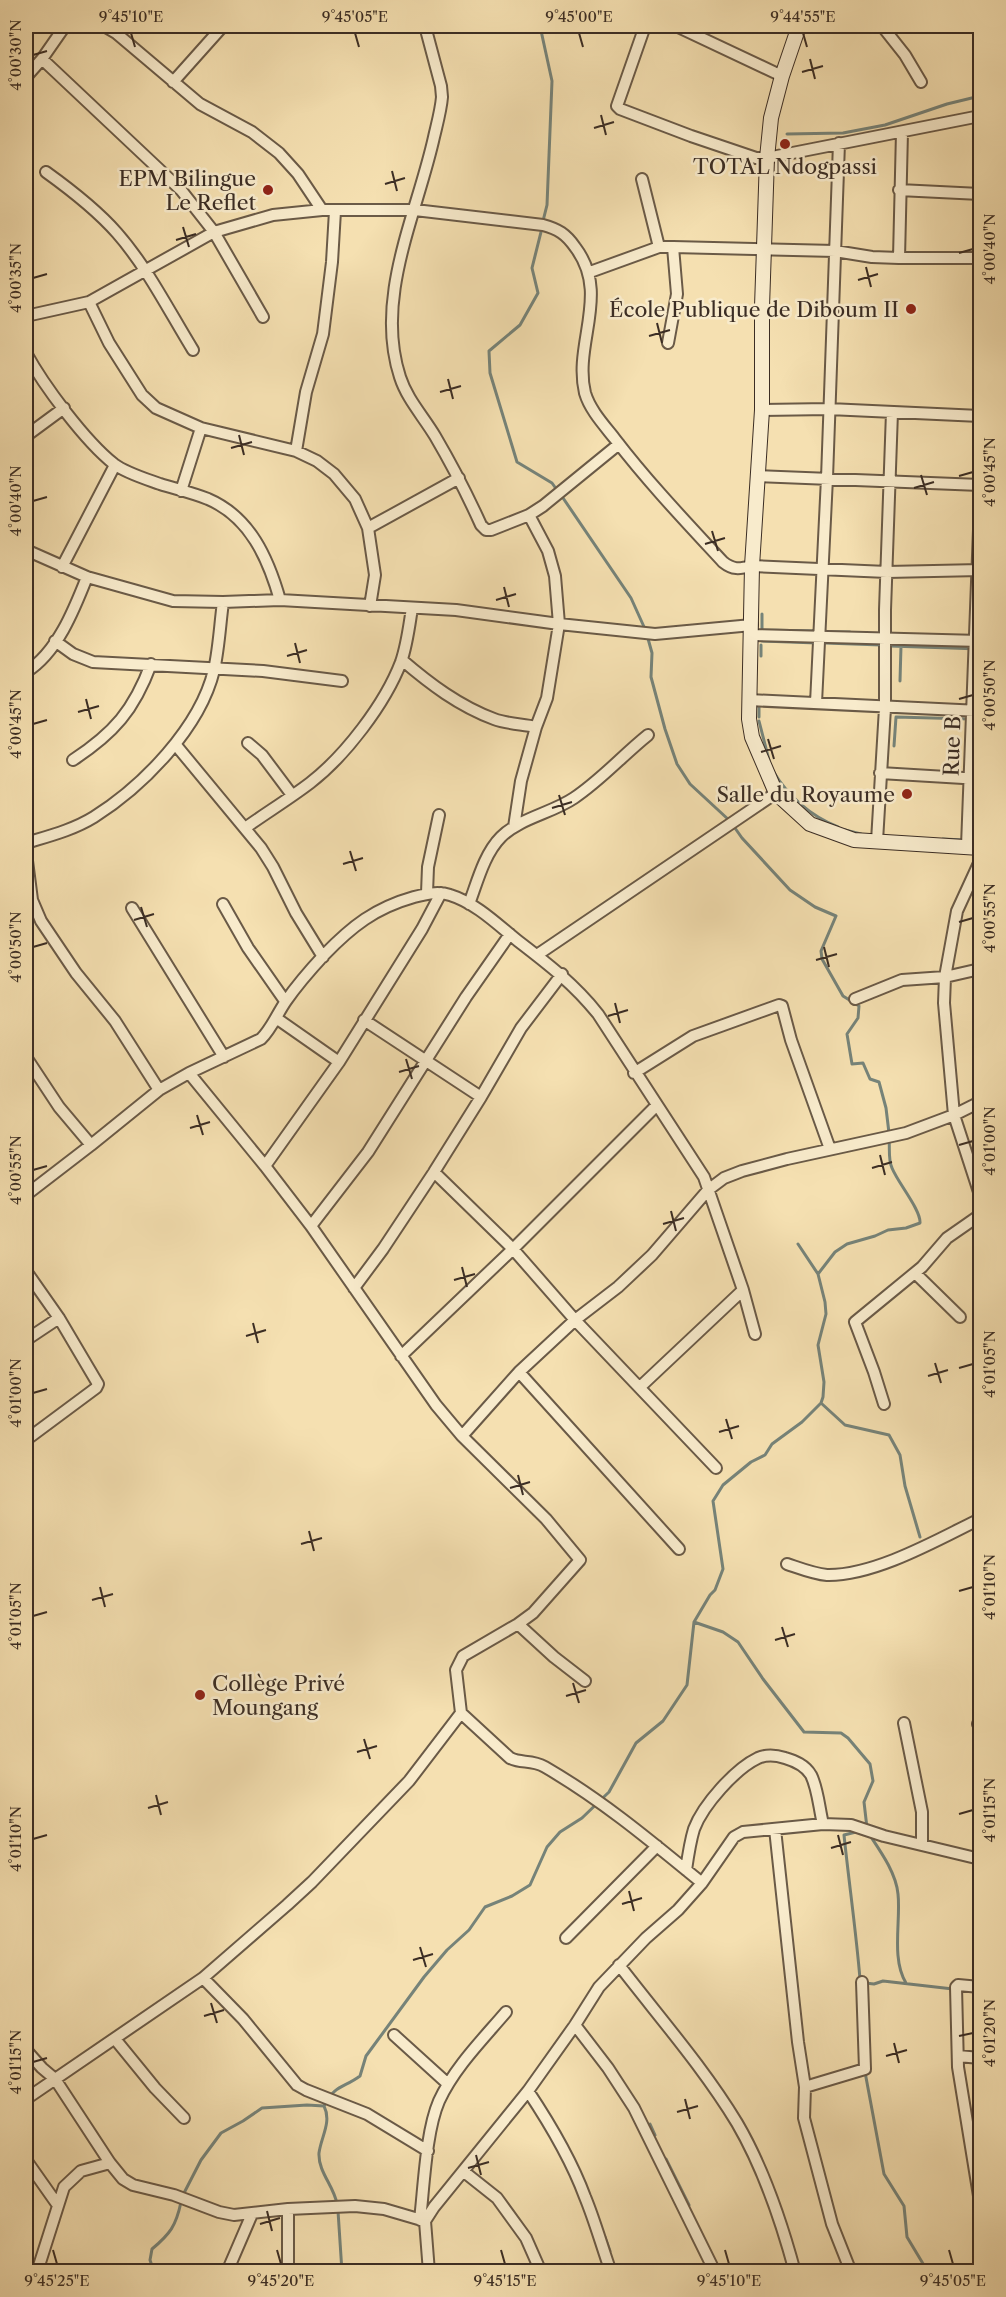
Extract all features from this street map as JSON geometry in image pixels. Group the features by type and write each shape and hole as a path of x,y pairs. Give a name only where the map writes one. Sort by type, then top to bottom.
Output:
{"main road":[{"path":"799,26 771,118 767,158 762,410 752,566 749,700 752,737 776,793 810,824 854,840 974,847"}],"street":[{"path":"26,77 65,26"},
{"path":"104,26 116,33 200,104 252,132 279,153 298,174 322,210"},
{"path":"173,82 223,26"},
{"path":"425,26 442,97 425,176 408,228 391,304 391,333 399,375 405,391 459,478 481,525 486,530 529,515 572,484 619,444"},
{"path":"645,26 617,101 620,109 756,158 767,158 981,116"},
{"path":"676,26 782,76"},
{"path":"882,26 905,55 921,82"},
{"path":"42,59 181,190 214,232 263,317"},
{"path":"899,258 902,132"},
{"path":"816,703 839,143"},
{"path":"46,172 77,194 117,233 145,272 193,350"},
{"path":"642,179 659,247"},
{"path":"899,190 981,194"},
{"path":"26,316 89,302 214,232 273,215 322,210 415,210 543,225 557,229 567,236 583,257 590,272 591,296 584,363 586,394 594,412 619,444 730,568 752,566 886,572 979,570"},
{"path":"296,451 306,392 323,334 332,262 335,211"},
{"path":"590,272 659,247 835,251 872,257 899,258 981,258"},
{"path":"668,343 677,294 673,247"},
{"path":"89,302 109,343 142,395 156,408 201,428 296,451 317,461 334,474 355,499 368,528 375,575 370,606"},
{"path":"26,353 36,371 89,440 115,465 207,499 222,507 249,530 259,544 271,569 280,600"},
{"path":"26,436 64,408"},
{"path":"762,410 829,409 981,416"},
{"path":"877,841 885,708 886,572 892,412"},
{"path":"181,491 201,428"},
{"path":"62,567 115,465"},
{"path":"757,476 981,485"},
{"path":"368,528 392,517 459,478"},
{"name":"Rue B","path":"974,847 981,503"},
{"path":"514,827 521,781 536,727 547,698 560,624 555,576 550,559 529,515"},
{"path":"26,550 87,578 173,600 223,602 280,600 456,610 655,634 751,630 820,636 978,641"},
{"path":"26,672 42,659 55,641 74,610 87,578"},
{"path":"26,843 56,834 93,817 136,786 175,744 195,716 207,691 214,670 223,602"},
{"path":"245,828 311,782 357,734 380,703 402,660 412,608"},
{"path":"55,641 73,654 93,662 262,671 342,681"},
{"path":"402,660 438,689 472,709 496,720 536,727"},
{"path":"73,760 111,733 130,710 151,664"},
{"path":"749,700 977,711"},
{"path":"469,904 492,848 501,837 514,827 573,799 595,783 622,756 648,735"},
{"path":"248,742 262,755 292,795"},
{"path":"175,744 245,828 273,867 296,913 323,957"},
{"path":"880,773 976,778"},
{"path":"537,955 776,793"},
{"path":"428,893 428,867 439,815"},
{"path":"26,853 33,900 41,921 76,973 116,1021 159,1090"},
{"path":"981,861 957,910 945,977 944,1003 954,1115 981,1195"},
{"path":"26,1195 159,1090 261,1039 269,1031 285,1001 323,957 361,921 394,902 428,893 441,893 469,904 562,974 598,1014 634,1073 698,1166 743,1290 755,1334"},
{"path":"265,1166 339,1062 422,929 441,893"},
{"path":"223,904 248,948 285,1001"},
{"path":"132,908 224,1057"},
{"path":"311,1226 368,1152 466,997 510,934"},
{"path":"855,999 902,980 945,977 981,969"},
{"path":"354,1288 383,1250 434,1172 481,1097 515,1036 562,974"},
{"path":"634,1073 693,1036 779,1005 782,1006 791,1040 830,1149"},
{"path":"276,1018 339,1062"},
{"path":"364,1020 426,1063 481,1097"},
{"path":"26,1057 54,1099 91,1145"},
{"path":"26,2099 203,1978 312,1882 409,1781 460,1713 456,1670 458,1663 469,1652 519,1624 533,1613 580,1560 546,1519 462,1436 401,1356 311,1226 189,1073"},
{"path":"462,1436 519,1372 575,1320 618,1287 652,1255 708,1190 724,1178 742,1171 830,1149 906,1133 981,1102"},
{"path":"401,1356 513,1249 656,1106"},
{"path":"434,1172 513,1249 575,1320 717,1468"},
{"path":"884,1404 855,1322 915,1273 947,1238 981,1215"},
{"path":"26,1270 59,1318 98,1384 96,1388 26,1440"},
{"path":"915,1273 960,1317"},
{"path":"640,1387 743,1290"},
{"path":"26,1340 59,1318"},
{"path":"519,1372 679,1549"},
{"path":"786,1564 825,1575 860,1570 918,1550 981,1519"},
{"path":"519,1624 554,1657 585,1681"},
{"path":"460,1713 510,1758 519,1761 533,1761 545,1767 626,1820 702,1883"},
{"path":"904,1723 922,1812 922,1845"},
{"path":"686,1870 695,1827 713,1797 732,1778 759,1757 779,1756 804,1766 813,1783 823,1824"},
{"path":"422,2220 528,2091 575,2025 598,1987 678,1910 702,1883 734,1837 743,1832 823,1824 851,1825 981,1859"},
{"path":"775,1829 805,2087 804,2118 832,2224 851,2271"},
{"path":"566,1938 657,1846"},
{"path":"620,1965 737,2123 764,2174 787,2239 795,2271"},
{"path":"203,1978 243,2019 297,2085 367,2114 428,2151"},
{"path":"805,2087 865,2069 862,1982"},
{"path":"981,1987 958,1985 956,1987 959,2078 981,2202"},
{"path":"429,2271 422,2220 428,2151 434,2116 448,2084 506,2012"},
{"path":"575,2025 608,2068 634,2108 715,2271"},
{"path":"394,2035 448,2084"},
{"path":"115,2039 155,2088 184,2118"},
{"path":"26,2050 55,2079 110,2163 123,2179 133,2185 174,2195 219,2212 234,2215 288,2209 355,2206 384,2210 422,2220"},
{"path":"958,2056 981,2058"},
{"path":"528,2091 548,2121 585,2195 611,2271"},
{"path":"26,2160 57,2204"},
{"path":"37,2271 64,2187 81,2171 110,2163"},
{"path":"463,2171 496,2198 526,2238 541,2271"},
{"path":"288,2209 288,2271"},
{"path":"227,2271 252,2214"}],"waterway":[{"path":"540,26 552,81 547,205 543,221"},
{"path":"787,134 843,133 885,125 947,104 980,96"},
{"path":"976,128 980,127"},
{"path":"542,228 532,268 538,293 520,325 489,351 490,373 517,462 552,483 557,490"},
{"path":"561,495 631,598 645,629"},
{"path":"762,614 762,629"},
{"path":"762,630 818,631"},
{"path":"831,632 850,632"},
{"path":"647,635 652,653 651,677 665,729 677,764 690,784 730,821 742,838 790,890 815,907 836,916 821,951 822,959 843,996 859,1006 858,1018 847,1034 852,1064 863,1063 870,1079 879,1082 886,1108 889,1133"},
{"path":"762,641 817,643"},
{"path":"825,643 881,645"},
{"path":"761,645 761,656"},
{"path":"890,646 980,649"},
{"path":"900,681 901,646"},
{"path":"759,705 759,717"},
{"path":"894,746 896,717 969,719"},
{"path":"759,721 769,760"},
{"path":"773,771 801,804 838,827"},
{"path":"845,830 861,834"},
{"path":"943,839 964,840"},
{"path":"970,840 980,840"},
{"path":"818,1274 835,1252 847,1244 888,1230 906,1228 920,1223 917,1211 891,1165 889,1140"},
{"path":"337,2204 319,2160 327,2118 324,2106 328,2099 336,2090 360,2076 366,2056 424,1977 447,1950 469,1930 485,1907 512,1896 530,1885 547,1847 560,1832 582,1818 609,1792 636,1743 663,1721 687,1685 694,1622 715,1590 723,1569 713,1501 723,1485 751,1462 765,1455 772,1444 802,1422 821,1403 823,1397 824,1382 818,1345 826,1314 825,1302 818,1274 798,1244"},
{"path":"821,1403 845,1425 889,1435 900,1455 905,1486 920,1537"},
{"path":"694,1622 723,1632 738,1642 804,1732 841,1733 870,1764 873,1781 864,1802 867,1828"},
{"path":"856,1832 844,1835 860,1979"},
{"path":"869,1834 887,1863 897,1886 899,1963 906,1983"},
{"path":"865,1983 874,1984 883,1981 953,1989"},
{"path":"865,2072 884,2174 904,2206 907,2237 928,2272"},
{"path":"183,2195 201,2160 221,2133 262,2108 324,2106"},
{"path":"650,2124 655,2135"},
{"path":"666,2159 689,2205"},
{"path":"154,2272 150,2260 152,2249 171,2229 181,2202"},
{"path":"338,2211 342,2272"},
{"path":"605,2237 610,2251"}],"place":[{"name":"TOTAL Ndogpassi","path":"785,144"},
{"name":"EPM Bilingue Le Reflet","path":"268,190"},
{"name":"École Publique de Diboum II","path":"911,309"},
{"name":"Salle du Royaume","path":"907,794"},
{"name":"Collège Privé Moungang","path":"200,1695"}]}
